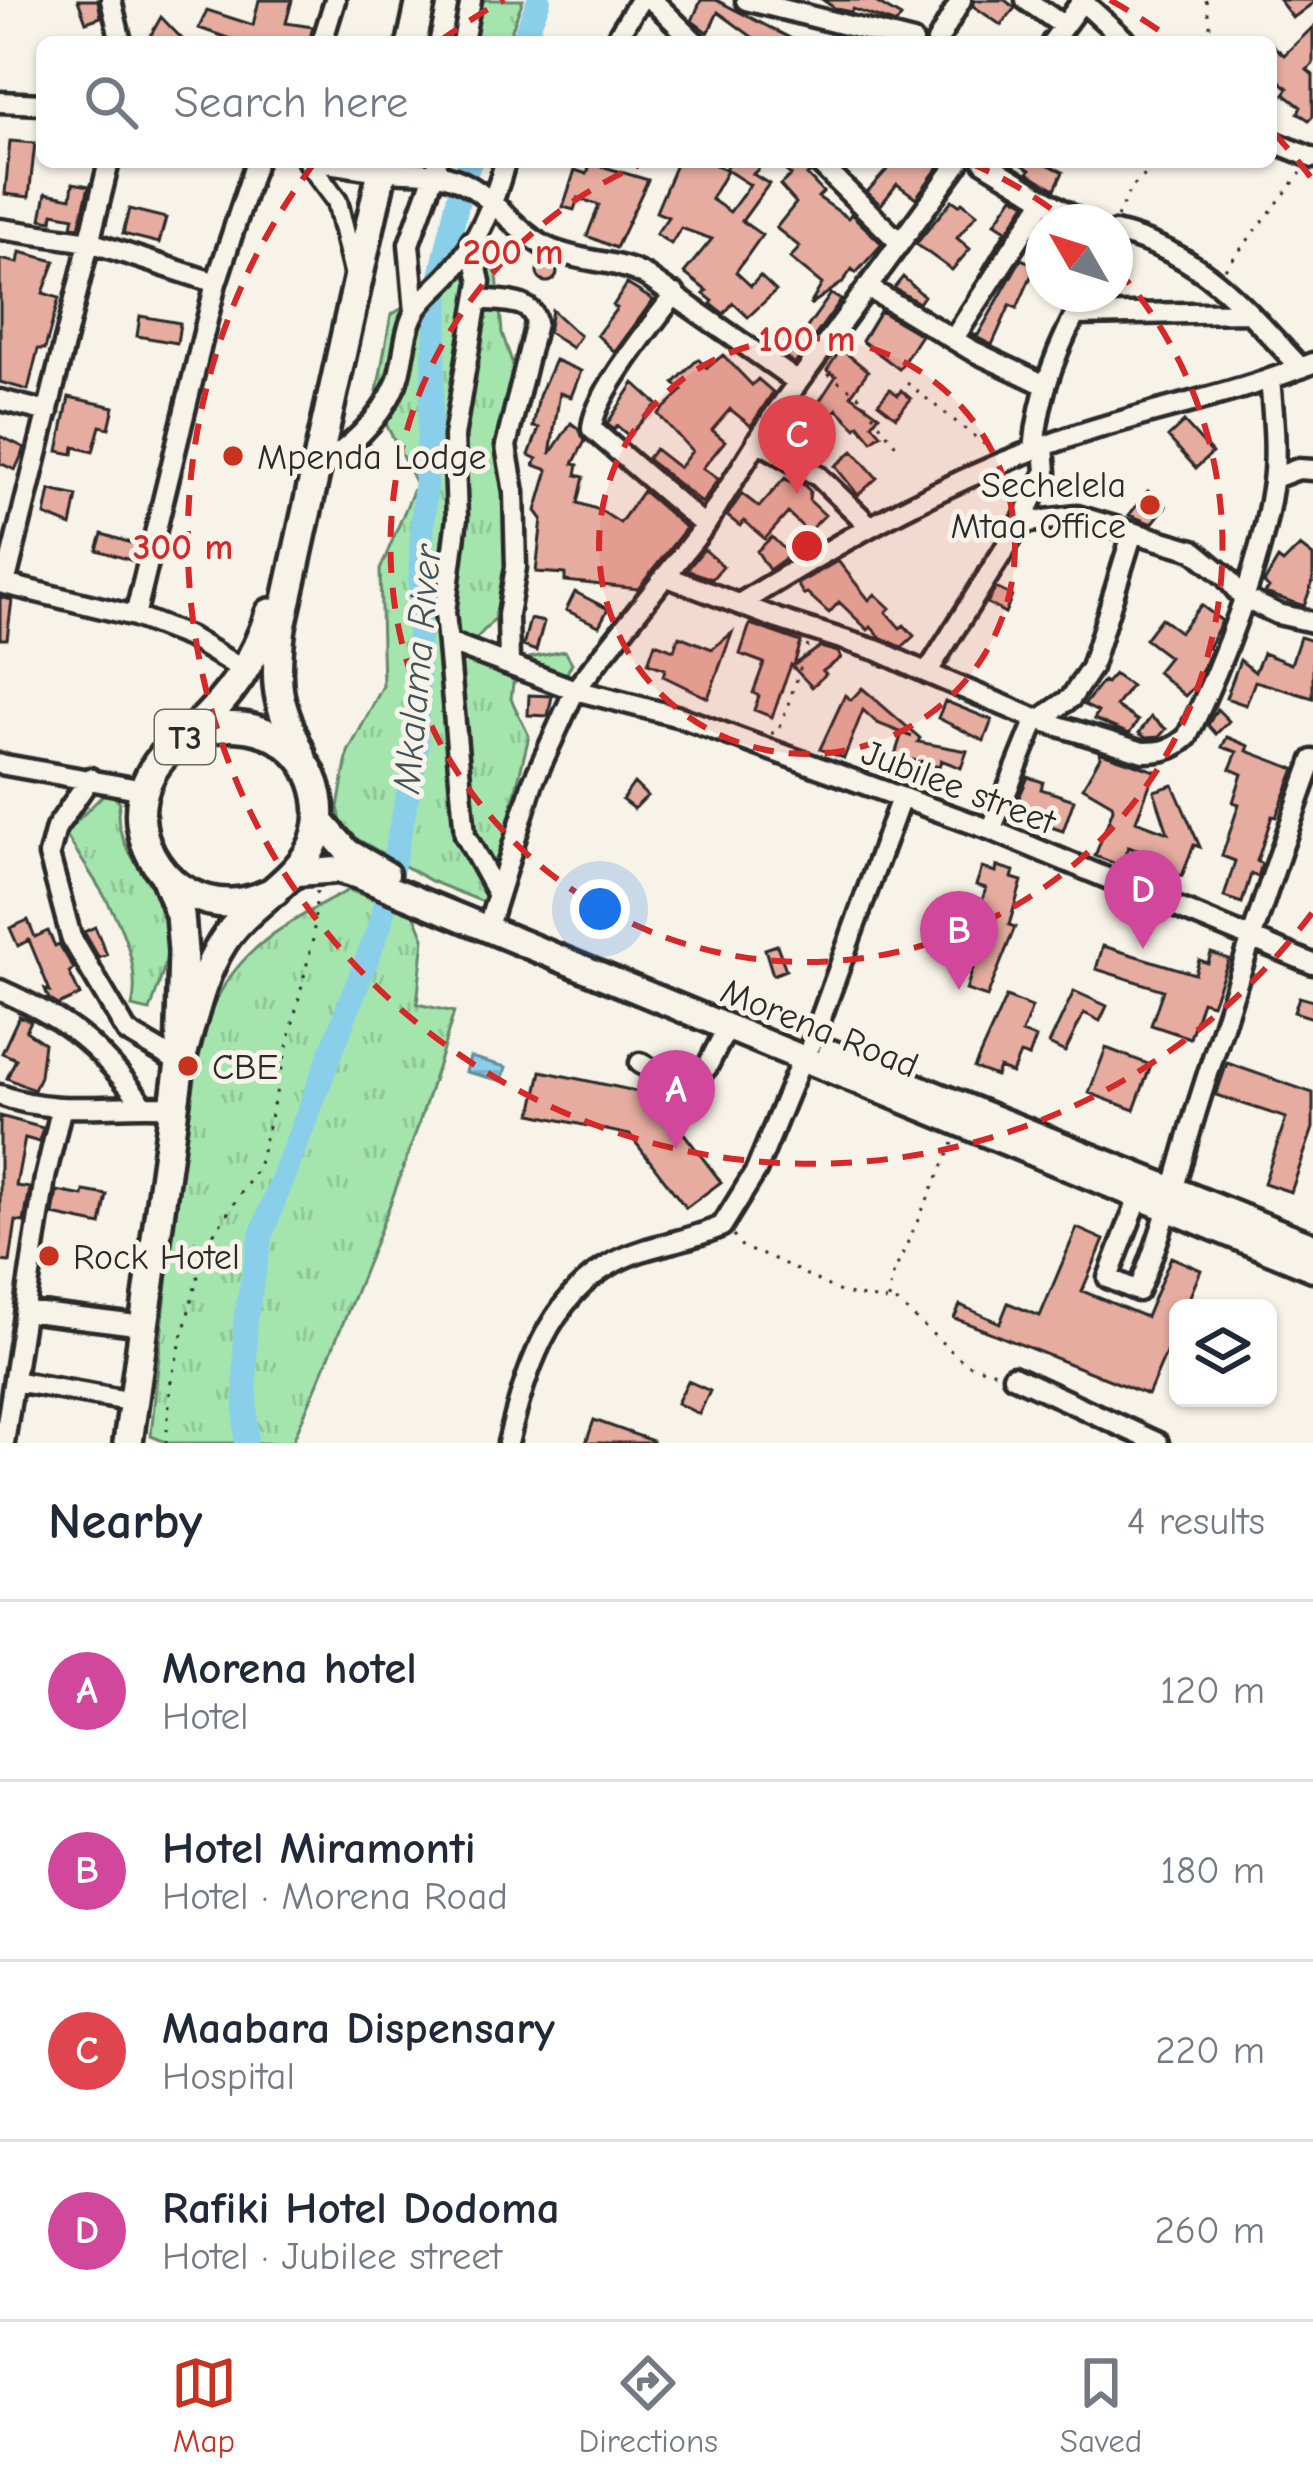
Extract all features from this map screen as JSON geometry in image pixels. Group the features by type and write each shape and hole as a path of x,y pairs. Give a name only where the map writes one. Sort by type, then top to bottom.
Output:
{"highway":[{"path":"413,36 421,0"},
{"name":"T3","path":"164,876 183,891 217,902 253,901 308,871 319,800 280,709 274,674 383,168"},
{"name":"T3","path":"129,1443 180,1063 183,951 180,915 143,836 144,790 166,751 221,705 260,645 313,478"},
{"name":"T3","path":"185,737 210,727 250,727 286,744 305,764"},
{"name":"T3","path":"180,1063 213,959 239,922 275,891"}],"main road":[{"name":"Morena Road","path":"319,819 373,876"},
{"name":"Morena Road","path":"308,871 373,876 727,1028 806,1052 1169,1199 1313,1268"},
{"name":"Morena Road","path":"420,895 495,906 968,1127 1139,1196 1169,1199 1313,1246"}],"street":[{"path":"111,0 120,36"},
{"path":"324,36 335,0"},
{"path":"464,36 472,0"},
{"path":"618,36 640,0"},
{"path":"652,0 689,36"},
{"path":"746,0 890,36"},
{"path":"940,36 961,0"},
{"path":"1026,0 1058,34 1083,0 1121,36"},
{"path":"0,102 36,104"},
{"path":"1277,143 1312,155"},
{"path":"108,168 2,584 135,616 188,638 245,671"},
{"path":"135,616 216,283 254,168"},
{"path":"313,168 338,201 357,282"},
{"path":"313,478 350,446 386,403 396,383 416,312 409,244 437,168"},
{"path":"439,168 495,202 521,231 551,250 627,266 797,382"},
{"path":"416,312 455,268 495,202 504,168"},
{"path":"824,168 899,242"},
{"path":"495,906 533,782 575,690 705,526 797,382 954,168"},
{"path":"993,168 1051,204"},
{"path":"954,338 1044,200"},
{"path":"0,229 89,242 216,283"},
{"path":"740,604 869,525 958,479 1039,448 1307,366 1217,280 1167,248 1133,239"},
{"path":"471,241 480,282 454,436 457,518 445,612 465,835 495,906"},
{"path":"867,286 904,313 1045,385"},
{"path":"674,294 620,369 592,419 592,430 705,526"},
{"path":"478,299 528,306 536,323 506,446 514,492 516,567 508,615 508,664"},
{"path":"926,673 1039,491 1046,472 1039,448 1045,385 1077,312"},
{"path":"1075,315 1247,312"},
{"path":"665,575 879,651 1038,720 1143,752 1177,746 1203,703 1266,520 1274,478 1270,380"},
{"path":"0,400 48,412"},
{"path":"757,441 818,476 869,525"},
{"path":"1274,478 1298,469 1313,470"},
{"path":"1039,491 1077,516 1193,550 1242,597 1278,614 1313,622"},
{"path":"1021,523 1077,516"},
{"path":"992,830 1038,720 1072,698 1091,668 1132,535"},
{"name":"Jubilee street","path":"448,642 575,690 680,717 992,830 1313,964"},
{"path":"1139,1196 1108,1278 1138,1291 1159,1243 1250,940 1313,760"},
{"path":"0,764 144,790"},
{"path":"90,778 56,828 49,855 71,937 127,1032 180,1063"},
{"path":"508,1443 534,1355 578,1288 614,1262 722,1226 756,1171 901,798"},
{"path":"0,990 73,1027 99,1048 143,1104"},
{"path":"640,1063 687,1089 707,1067 727,1028"},
{"path":"0,1095 61,1110 175,1106"},
{"path":"4,1443 45,1178 61,1110"},
{"path":"25,1311 144,1326"},
{"path":"1013,1376 1158,1443"},
{"path":"14,1381 134,1402"}],"path":[{"path":"1206,0 1208,36"},
{"path":"1217,280 1312,155"},
{"path":"1123,204 1130,188 1152,168"},
{"path":"812,362 859,396 900,451"},
{"path":"907,383 1003,461"},
{"path":"766,733 776,733 782,722 813,630"},
{"path":"166,1443 171,1380 206,1245 258,1168 313,939 308,871"},
{"path":"889,1302 891,1279 950,1147 968,1127"},
{"path":"722,1226 743,1248 842,1293 898,1304 966,1364 1013,1376"}],"green space":[{"path":"481,0 523,0 509,36 474,36"},
{"path":"486,257 497,274 502,333 513,365 499,454 508,523 505,608 473,642 519,660 565,651 572,663 561,685 534,674 513,683 511,699 529,736 488,904 431,881 343,831 338,807 348,752 383,686 380,570 416,484 375,402 391,315"},
{"path":"107,791 120,802 118,817 126,846 160,903 169,928 165,964 150,1011 132,1007 132,961 125,938 65,833"},
{"path":"349,890 414,914 424,938 417,1004 454,1012 420,1122 292,1443 168,1443 151,1436 177,1203 208,1022 221,991 246,957 278,931"}],"water":[{"path":"470,1057 506,1067 502,1081 466,1072"}],"building":[{"path":"78,0 98,0 101,17 86,22"},
{"path":"259,0 292,0 286,23 313,27 311,36 222,36 199,28 207,10 253,25"},
{"path":"701,0 716,0 786,36 751,36 718,12 708,33 692,21"},
{"path":"823,0 872,0 901,17 896,24 853,9 836,9"},
{"path":"974,0 1005,0 1015,8 1001,25 973,6"},
{"path":"1279,0 1313,0 1313,3 1293,18"},
{"path":"161,17 179,36 150,36"},
{"path":"1313,27 1313,64 1307,70 1313,75 1313,116 1309,120 1298,113 1301,107 1284,94 1288,88 1277,79 1277,49 1284,55"},
{"path":"10,141 35,143 29,197 5,194"},
{"path":"589,168 608,168 648,180 616,248 587,236 599,205 578,198 574,210 563,207 575,170 587,174"},
{"path":"674,168 727,171 711,199 730,212 750,185 726,168 760,168 753,174 769,184 742,221 762,235 736,272 751,286 760,276 776,291 748,317 733,303 724,314 711,304 704,294 707,291 684,273 712,239 681,228 671,244 656,234 668,217 656,212"},
{"path":"782,168 806,168 823,192 818,197 848,218 851,214 882,244 856,273 852,269 842,283 810,305 822,284 790,258 800,247 776,228 796,203 780,185 791,175"},
{"path":"889,168 938,168 916,198 897,184 881,205 867,192"},
{"path":"1055,168 1063,172 1055,189 1030,170"},
{"path":"73,183 89,186 79,227 72,226 74,217 53,213 52,221 41,219 46,193 71,198"},
{"path":"1013,196 1026,203 982,270 1006,230 995,223"},
{"path":"952,200 977,214 957,238 970,249 952,270 916,244"},
{"path":"129,209 166,218 159,243 123,234"},
{"path":"20,252 55,261 43,293 59,298 45,349 38,349 28,390 0,382 0,259 18,263"},
{"path":"1021,259 1025,261 1025,290 1017,308 1010,305 992,345 972,335 978,335"},
{"path":"547,262 557,272 547,282 537,272"},
{"path":"903,277 924,296 919,303 894,288"},
{"path":"627,284 653,300 615,352 597,335"},
{"path":"831,294 841,300 795,364 786,357"},
{"path":"552,310 580,336 572,348 548,332"},
{"path":"880,311 921,335 899,369 862,341"},
{"path":"140,316 180,323 177,343 137,336"},
{"path":"841,349 868,371 851,395 879,415 872,424 881,434 872,441 837,409 823,423 814,417 804,431 790,421 807,398 819,402 836,376 827,370"},
{"path":"723,355 752,385 758,379 773,392 751,426 730,409 712,430 725,441 703,468 718,479 702,503 647,459 655,449 679,468 692,451 658,414 682,391 674,383 698,359 707,368"},
{"path":"555,360 581,371 571,397 560,393 550,454 571,423 579,429 585,441 573,464 578,465 576,475 584,477 578,503 620,523 643,491 686,528 638,589 565,581 565,574 536,572 542,519 536,511 548,470 534,465 537,459 529,455 539,428 533,427 539,396"},
{"path":"634,383 657,404 629,436 607,424"},
{"path":"890,389 898,395 901,390 911,399 896,417 878,403"},
{"path":"69,397 114,407 109,428 100,426 93,452 74,447 73,454 58,451"},
{"path":"1184,422 1212,453 1196,468 1168,437"},
{"path":"0,436 25,448 15,470 0,463"},
{"path":"853,451 877,478 858,495 835,466"},
{"path":"785,478 795,486 801,482 810,491 809,500 825,515 808,532 788,513 765,539 744,521 740,526 727,516 742,494 759,507"},
{"path":"50,490 77,496 71,526 45,515"},
{"path":"1148,491 1166,506 1152,524 1129,515"},
{"path":"102,534 138,545 133,561 97,550"},
{"path":"772,537 790,555 769,570 757,551"},
{"path":"1300,546 1313,556 1313,581 1304,606 1265,593 1269,588 1264,583 1278,559 1283,563"},
{"path":"704,549 723,566 712,579 687,570"},
{"path":"838,561 869,600 875,594 890,608 886,612 900,628 904,625 914,636 902,647 871,627 868,630 839,602 829,613 804,595 797,584"},
{"path":"996,588 1012,596 1005,613 987,603"},
{"path":"575,592 608,609 599,626 566,610"},
{"path":"0,597 12,600 7,639 0,639"},
{"path":"1201,605 1222,621 1195,686 1185,696 1157,672 1169,657 1145,639 1161,618 1180,632"},
{"path":"530,619 544,622 536,651 523,646"},
{"path":"750,624 801,642 794,665 820,647 838,652 841,658 812,687 791,665 772,717 754,710 759,696 753,693 764,663 740,654"},
{"path":"732,633 708,698 663,676 665,669 648,663 655,643 674,650 679,636 712,649"},
{"path":"1300,637 1313,641 1313,698 1255,681 1246,705 1226,698 1240,660 1255,672 1263,653 1291,664"},
{"path":"1114,674 1131,686 1116,706 1138,721 1129,734 1094,719 1098,712 1084,705"},
{"path":"862,688 920,738 918,742 967,751 961,768 941,760 939,767 913,760 909,772 891,767 902,733 877,723 863,710 844,758 820,749 845,695 851,700"},
{"path":"529,695 552,696 548,716 528,715"},
{"path":"945,701 992,720 984,741 938,718"},
{"path":"1217,709 1229,721 1216,734 1208,725"},
{"path":"1151,717 1166,729 1159,737 1146,738 1139,733"},
{"path":"1227,737 1249,746 1247,751 1295,769 1276,817 1272,816 1257,861 1262,864 1258,877 1251,874 1242,903 1224,897 1235,861 1222,856 1239,804 1233,802 1242,774 1230,769 1237,752 1222,747"},
{"path":"1099,752 1155,771 1136,821 1168,833 1154,791 1173,785 1200,847 1194,845 1182,876 1149,865 1152,855 1128,847 1121,866 1095,856 1113,809 1083,787"},
{"path":"1028,777 1043,782 1041,789 1074,800 1063,831 1012,814"},
{"path":"634,783 647,796 634,809 622,800"},
{"path":"997,866 1014,871 1012,878 1022,881 1009,925 1015,927 987,997 966,990 980,946 956,939 961,924 975,923 986,888 976,885 982,868 996,872"},
{"path":"28,920 35,937 48,931 55,946 59,944 74,969 69,972 80,995 58,1005 49,999 29,940 18,946 10,928"},
{"path":"95,927 107,955 99,958 84,932"},
{"path":"777,945 786,970 773,975 765,949"},
{"path":"1103,946 1195,974 1199,960 1208,963 1211,953 1229,959 1212,1004 1202,1001 1190,1038 1151,1025 1163,990 1096,969"},
{"path":"1074,991 1107,1006 1100,1021 1084,1013 1065,1052 1049,1044"},
{"path":"1006,997 1032,1007 1022,1033 1036,1038 1029,1057 1020,1054 1012,1073 999,1068 996,1076 974,1068"},
{"path":"1299,997 1313,1001 1313,1018 1294,1012"},
{"path":"19,1016 31,1021 26,1031 44,1043 34,1090 7,1078 16,1059 2,1053"},
{"path":"1106,1048 1151,1065 1134,1110 1089,1093"},
{"path":"1227,1063 1313,1093 1313,1128 1291,1192 1264,1183 1286,1118 1216,1095"},
{"path":"541,1071 640,1092 646,1082 674,1097 666,1110 721,1182 686,1208 630,1135 532,1114"},
{"path":"0,1116 43,1128 39,1142 25,1138 16,1186 30,1188 24,1222 16,1221 10,1262 0,1261"},
{"path":"57,1191 107,1195 101,1225 53,1215"},
{"path":"1077,1228 1104,1240 1082,1291 1146,1317 1171,1257 1201,1270 1189,1299 1169,1299 1169,1346 1148,1395 954,1318 960,1305 1000,1323 1008,1303 1040,1316"},
{"path":"688,1381 710,1391 699,1414 677,1403"},
{"path":"594,1420 653,1441 653,1443 586,1443"}],"waterway":[{"name":"Mkalama River","path":"524,36 539,0"},
{"name":"Mkalama River","path":"246,1443 245,1321 261,1235 380,925 416,756 421,550 439,285 468,168"}],"place":[{"name":"Mpenda Lodge","path":"233,456"},
{"name":"Maabara Dispensary","path":"797,494"},
{"name":"Sechelela Mtaa Office","path":"1150,505"},
{"name":"Rafiki Hotel Dodoma","path":"1143,949"},
{"name":"Hotel Miramonti","path":"959,990"},
{"name":"CBE","path":"188,1066"},
{"name":"Morena hotel","path":"676,1149"},
{"name":"Rock Hotel","path":"49,1256"}]}
